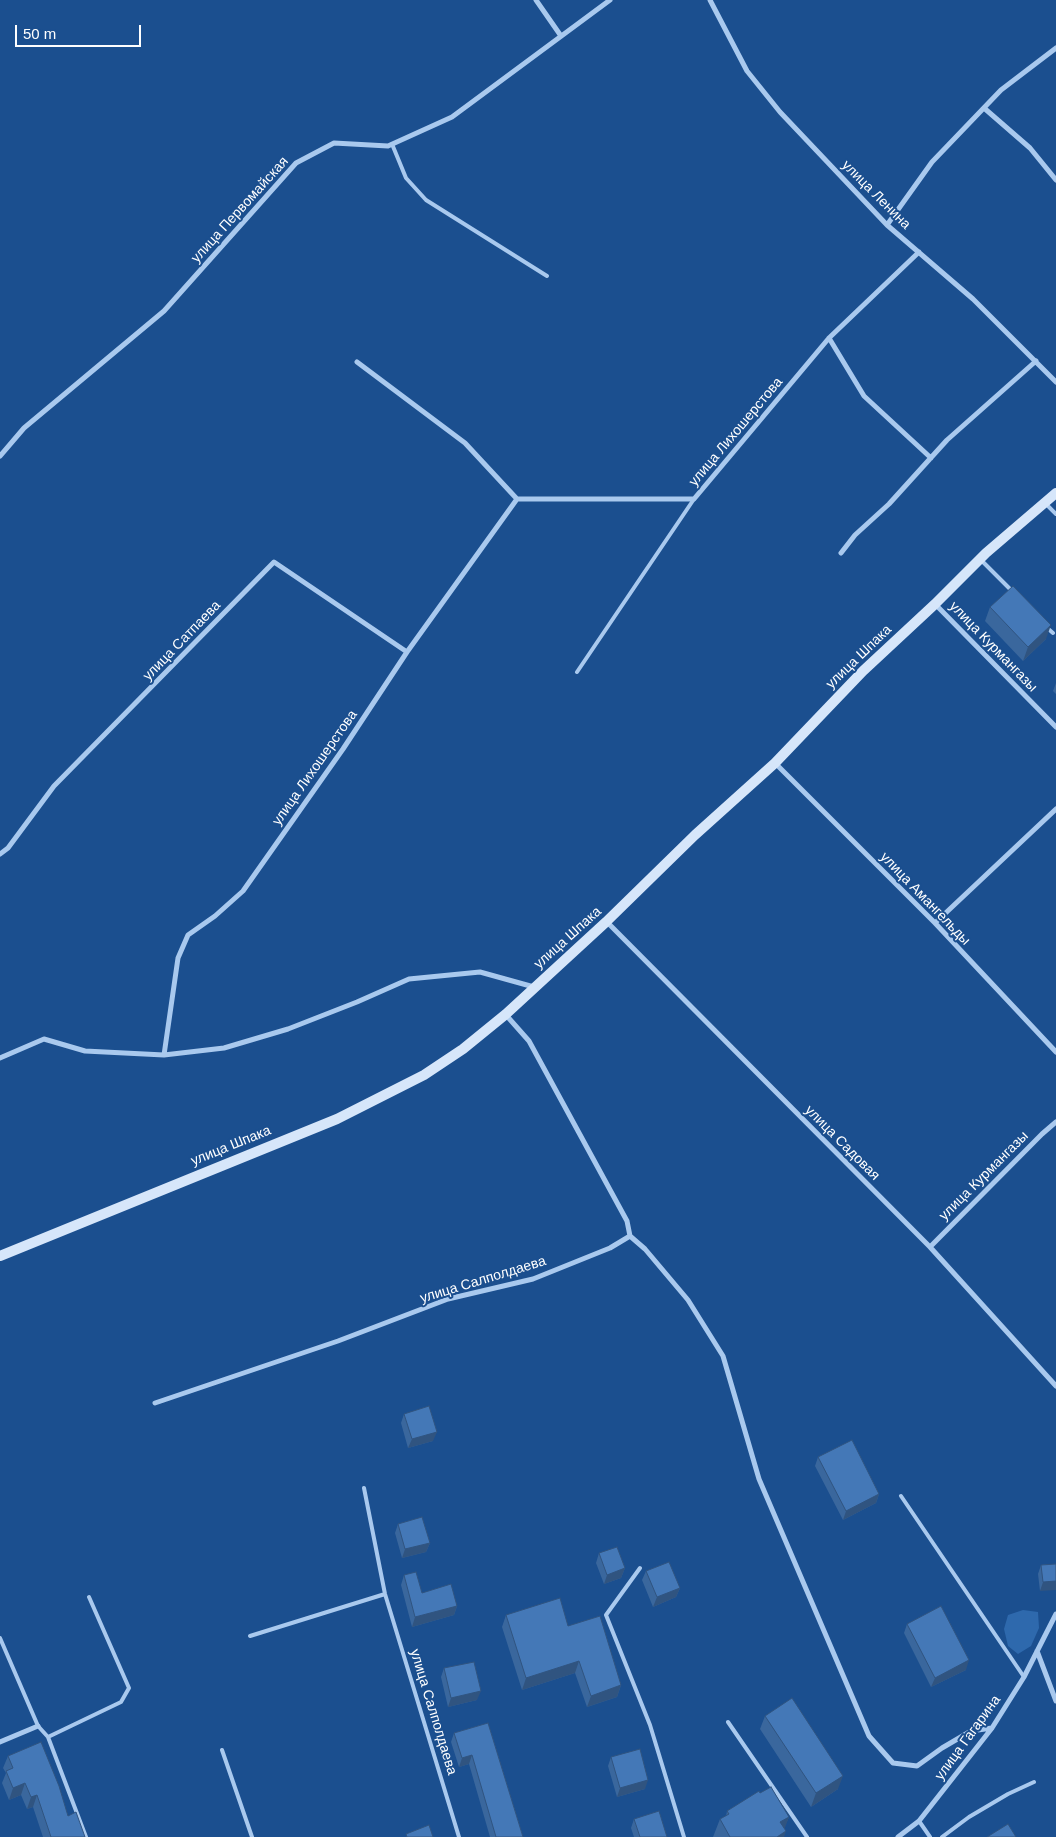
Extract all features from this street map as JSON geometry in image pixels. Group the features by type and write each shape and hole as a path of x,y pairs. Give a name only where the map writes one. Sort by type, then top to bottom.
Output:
{"street":[{"path":"536,0 561,36"},
{"name":"улица Первомайская","path":"0,456 24,428 164,311 296,163 334,143 388,146 452,117 610,0"},
{"name":"улица Ленина","path":"710,0 747,71 780,112 887,225 973,299 1056,382"},
{"path":"887,225 932,162 1000,90 1056,48"},
{"path":"984,108 1030,148 1056,180"},
{"name":"улица Лихошерстова","path":"164,1056 178,958 188,935 215,916 243,891 343,749 407,652 517,499 694,499 829,338 919,252"},
{"path":"829,338 864,396 931,458"},
{"path":"841,552 855,535 889,504 946,440 1036,361"},
{"path":"357,362 465,443 517,499"},
{"name":"улица Шпака","path":"0,1256 337,1119 424,1075 463,1049 506,1014 606,922 696,835 774,764 863,671 936,604 980,559 1056,493"},
{"name":"улица Сатпаева","path":"0,854 8,848 54,786 274,562 407,652"},
{"name":"улица Курмангазы","path":"936,604 1056,727"},
{"name":"улица Амангельды","path":"774,764 935,923 1056,1052"},
{"path":"935,923 1056,809"},
{"name":"улица Садовая","path":"606,922 930,1247 1056,1386"},
{"path":"0,1058 44,1039 85,1051 164,1056 224,1048 288,1029 410,979 480,972 534,987"},
{"path":"506,1014 529,1041 627,1221 630,1236 645,1249 688,1300 722,1356 759,1480 869,1736 893,1763 917,1766 942,1748 971,1731 992,1728"},
{"name":"улица Курмангазы","path":"930,1247 1056,1122"},
{"name":"улица Салполдаева","path":"155,1403 338,1341 448,1300 533,1279 610,1248 630,1236"},
{"name":"улица Гагарина","path":"898,1837 919,1821 992,1728 1024,1677 1056,1614"},
{"path":"1037,1651 1056,1701"},
{"path":"0,1742 38,1726"}],"lane":[{"path":"392,144 406,178 426,200 547,276"},
{"path":"577,672 694,499"},
{"path":"1046,503 1056,514"},
{"path":"980,559 1013,593"},
{"path":"1040,620 1052,633"},
{"name":"улица Салполдаева","path":"364,1488 385,1594 459,1837"},
{"path":"901,1496 1024,1677"},
{"path":"640,1568 606,1615 650,1725 684,1837"},
{"path":"250,1636 385,1594"},
{"path":"48,1737 121,1702 129,1688 89,1597"},
{"path":"0,1638 38,1726 48,1737 86,1837"},
{"path":"728,1722 807,1837"},
{"path":"222,1750 252,1837"},
{"path":"942,1837 969,1817 1000,1798 1034,1782"},
{"path":"770,1800 778,1795"},
{"path":"919,1821 930,1837"}],"shaded area":[{"path":"1023,1610 1038,1612 1039,1628 1031,1646 1018,1654 1008,1646 1004,1629 1008,1615"}],"building":[{"path":"1013,586 1051,625 1028,647 990,607"},
{"path":"429,1406 437,1432 412,1439 404,1414"},
{"path":"852,1440 879,1494 846,1511 818,1457"},
{"path":"422,1517 430,1543 405,1549 398,1524"},
{"path":"617,1547 625,1568 607,1575 599,1553"},
{"path":"669,1562 680,1588 657,1597 646,1571"},
{"path":"1056,1564 1056,1581 1043,1582 1041,1565"},
{"path":"416,1572 422,1593 451,1584 457,1606 415,1617 404,1575"},
{"path":"560,1598 568,1626 600,1616 621,1685 591,1696 579,1661 526,1678 506,1615"},
{"path":"941,1606 969,1660 935,1678 907,1624"},
{"path":"474,1662 481,1691 451,1698 444,1668"},
{"path":"792,1698 843,1776 816,1793 765,1716"},
{"path":"488,1723 523,1837 496,1837 472,1755 462,1758 454,1733"},
{"path":"41,1742 59,1786 68,1816 76,1812 85,1837 51,1837 37,1795 31,1797 25,1783 13,1788 6,1771 13,1768 8,1756"},
{"path":"640,1749 648,1780 620,1788 611,1757"},
{"path":"771,1787 789,1817 780,1822 786,1831 777,1837 730,1837 720,1819 729,1814 727,1811 759,1791 760,1793"},
{"path":"659,1811 667,1837 640,1837 634,1819"},
{"path":"1008,1824 1016,1837 987,1837"},
{"path":"429,1825 433,1837 407,1837 406,1834"}]}
